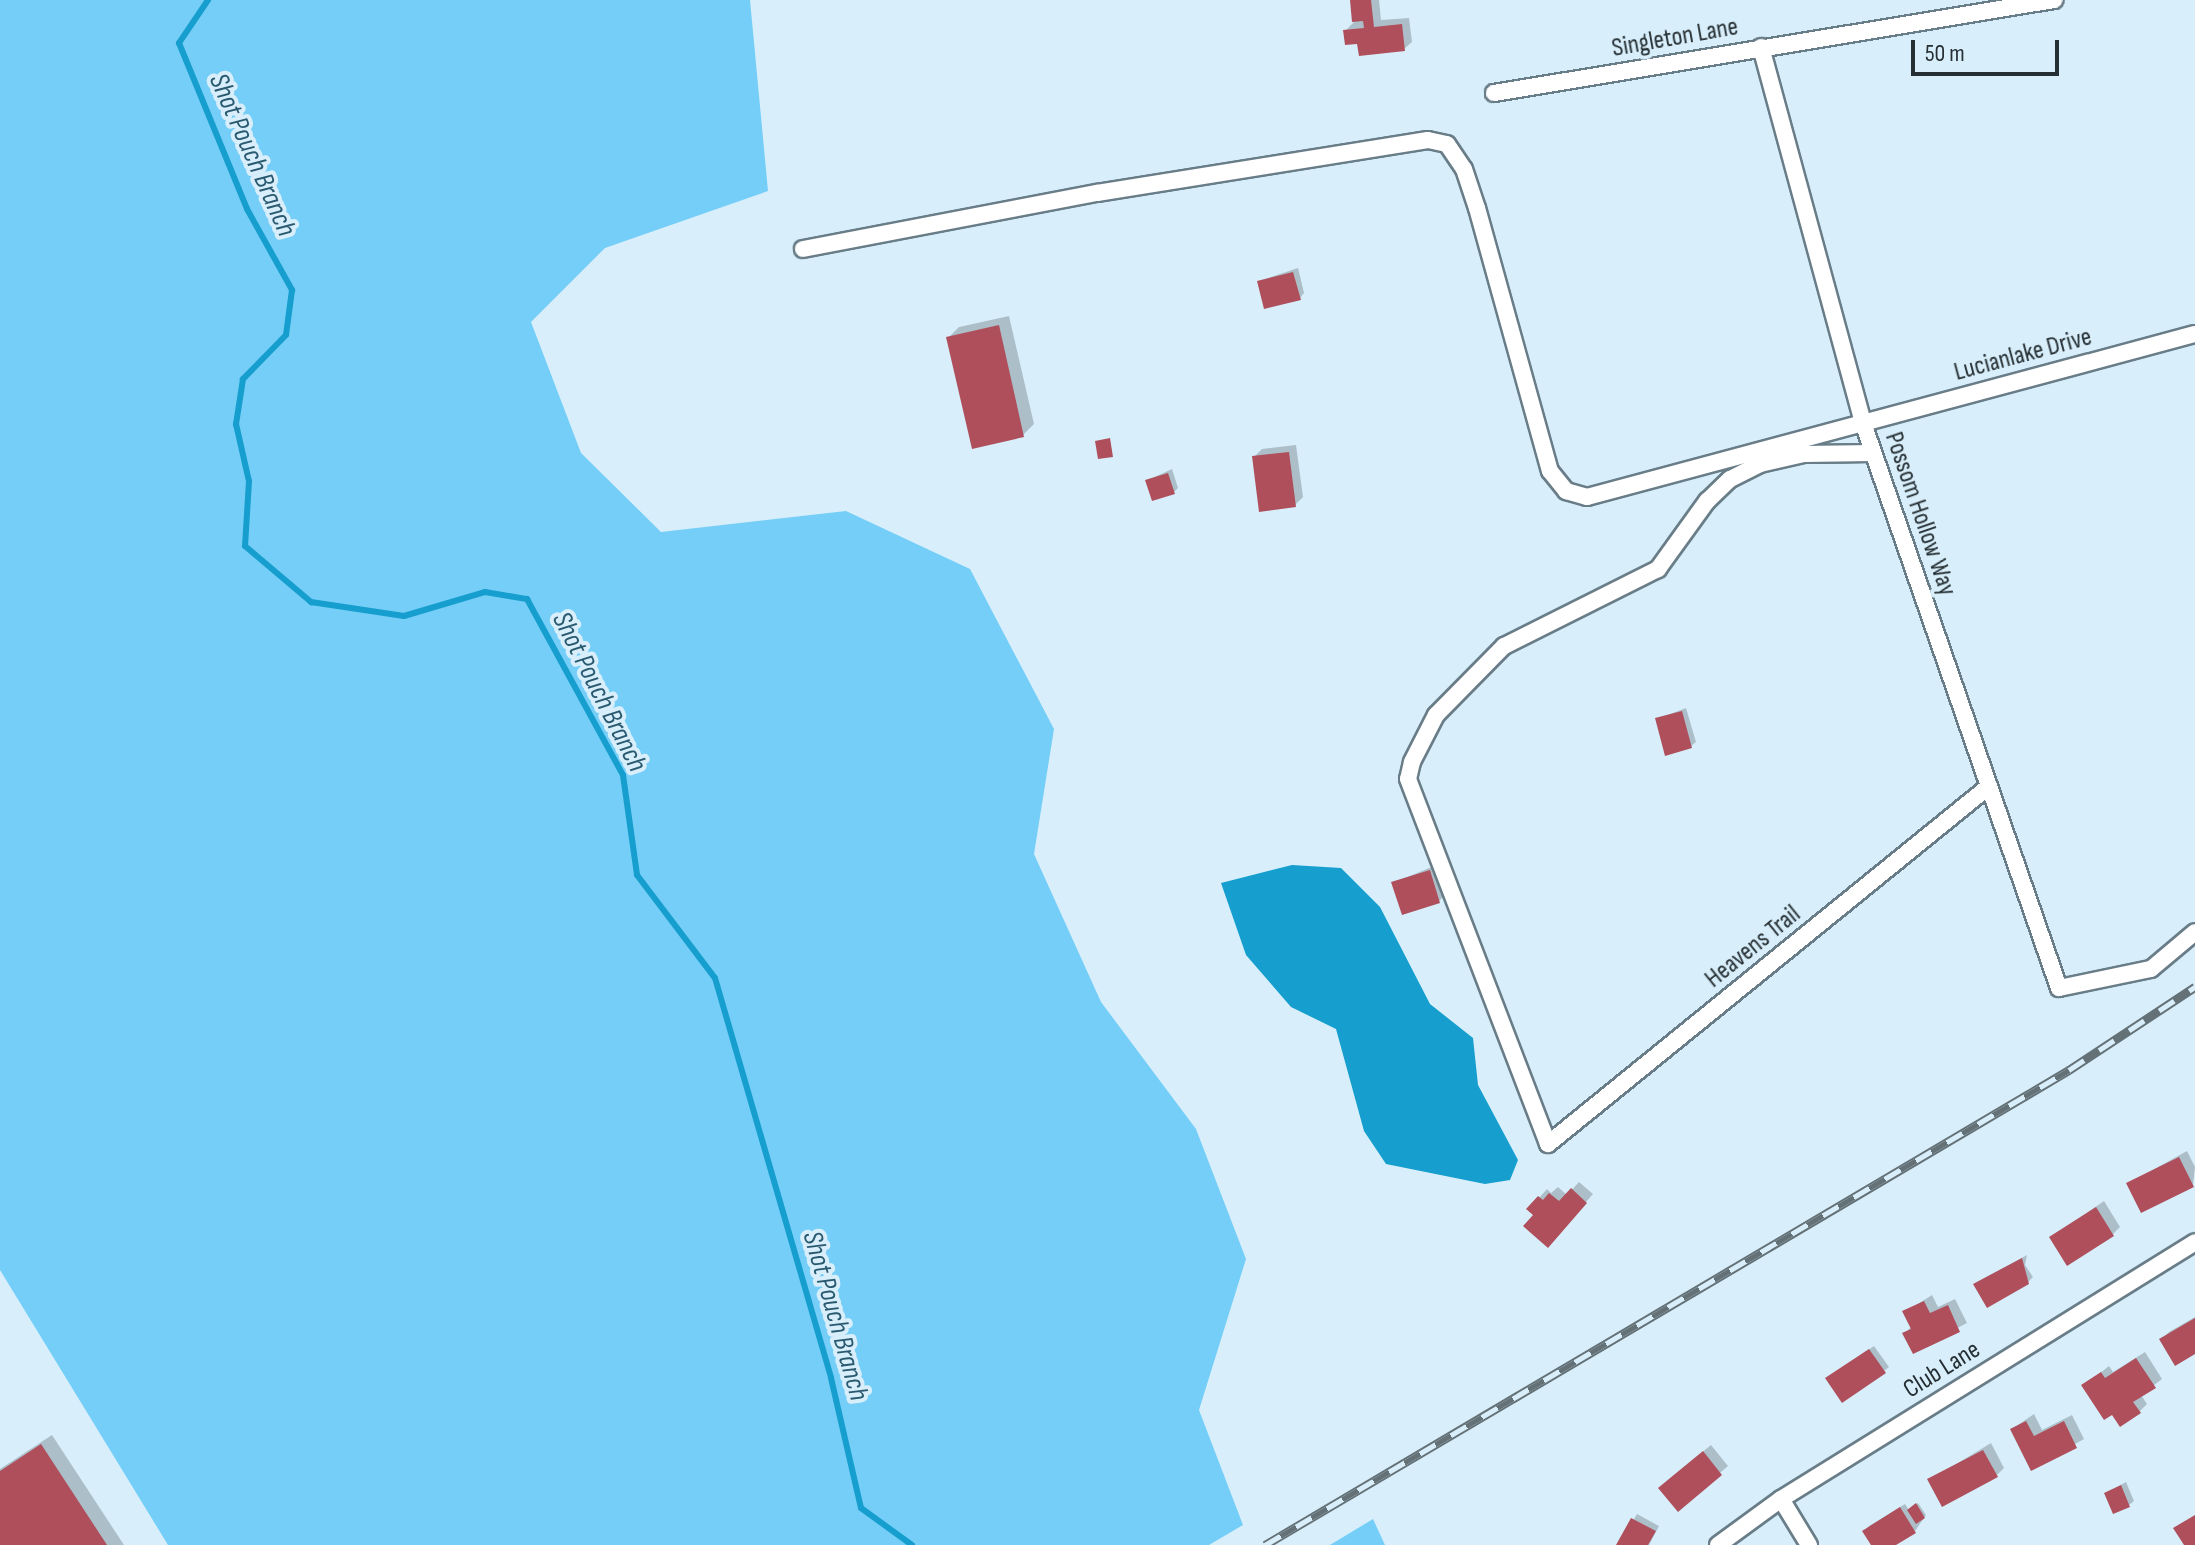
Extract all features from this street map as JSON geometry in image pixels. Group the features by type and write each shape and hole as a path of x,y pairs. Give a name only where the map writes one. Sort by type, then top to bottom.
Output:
{"street":[{"name":"Singleton Lane","path":"1494,93 2054,0"},
{"name":"Possom Hollow Way","path":"1761,47 1863,423 2059,988 2151,969 2195,932"},
{"name":"Lucianlake Drive","path":"803,249 1097,193 1428,140 1447,144 1464,169 1550,471 1566,491 1597,497 2195,334"},
{"name":"Heavens Trail","path":"1873,453 1804,454 1760,464 1730,479 1707,501 1658,569 1504,646 1436,715 1412,762 1408,779 1548,1144 1988,787"},
{"name":"Club Lane","path":"1718,1545 1781,1499 2195,1242"},
{"path":"1781,1499 1809,1545"}],"shaded area":[{"path":"0,0 750,0 768,191 605,248 531,322 581,453 661,532 846,511 970,569 1054,729 1034,854 1101,1002 1196,1129 1246,1259 1199,1410 1243,1525 1209,1545 168,1545 0,1270"},
{"path":"1292,865 1341,868 1380,907 1430,1004 1473,1038 1478,1085 1518,1160 1510,1180 1485,1184 1386,1164 1364,1131 1336,1029 1291,1007 1246,955 1221,883"},
{"path":"1373,1519 1385,1545 1330,1545"}],"building":[{"path":"1350,0 1371,0 1374,27 1402,24 1405,51 1359,56 1357,44 1345,45 1343,30 1364,28 1363,21 1352,22"},
{"path":"1293,272 1301,300 1264,309 1257,281"},
{"path":"999,325 1024,437 972,449 946,337"},
{"path":"1110,438 1113,457 1098,459 1095,441"},
{"path":"1289,452 1296,507 1259,512 1252,456"},
{"path":"1168,473 1175,494 1152,501 1145,480"},
{"path":"1682,711 1692,748 1665,756 1655,718"},
{"path":"1430,870 1440,903 1402,915 1391,882"},
{"path":"2179,1157 2194,1187 2141,1213 2126,1183"},
{"path":"1571,1188 1587,1203 1548,1248 1523,1226 1533,1215 1526,1209 1538,1196 1543,1200 1549,1193 1559,1201"},
{"path":"2096,1207 2114,1236 2067,1266 2049,1237"},
{"path":"2022,1258 2029,1284 1987,1308 1973,1284"},
{"path":"1924,1301 1930,1313 1948,1305 1960,1332 1913,1354 1902,1333 1911,1329 1902,1311"},
{"path":"2195,1318 2195,1354 2175,1366 2159,1339"},
{"path":"1869,1349 1886,1373 1842,1403 1825,1378"},
{"path":"2136,1358 2156,1388 2133,1402 2141,1413 2120,1427 2112,1415 2104,1420 2081,1385 2101,1372 2105,1378"},
{"path":"2026,1421 2034,1436 2064,1421 2077,1448 2031,1471 2010,1429"},
{"path":"41,1444 107,1545 0,1545 0,1471"},
{"path":"1983,1450 1998,1477 1942,1507 1927,1479"},
{"path":"1703,1451 1722,1475 1678,1512 1658,1488"},
{"path":"2121,1485 2130,1507 2113,1514 2104,1493"},
{"path":"1916,1503 1925,1518 1916,1524 1907,1510"},
{"path":"1900,1507 1916,1533 1896,1545 1871,1545 1862,1531"},
{"path":"2195,1515 2195,1545 2184,1545 2173,1528"},
{"path":"1631,1518 1656,1531 1648,1545 1616,1545"}],"waterway":[{"name":"Shot Pouch Branch","path":"208,0 179,43 247,209 292,290 286,335 243,379 236,424 249,481 245,546 311,602 404,616 485,592 527,599 623,775 637,875 715,978 831,1378 861,1508 912,1545"}],"railway":[{"path":"1265,1545 2069,1070 2195,987"}]}
